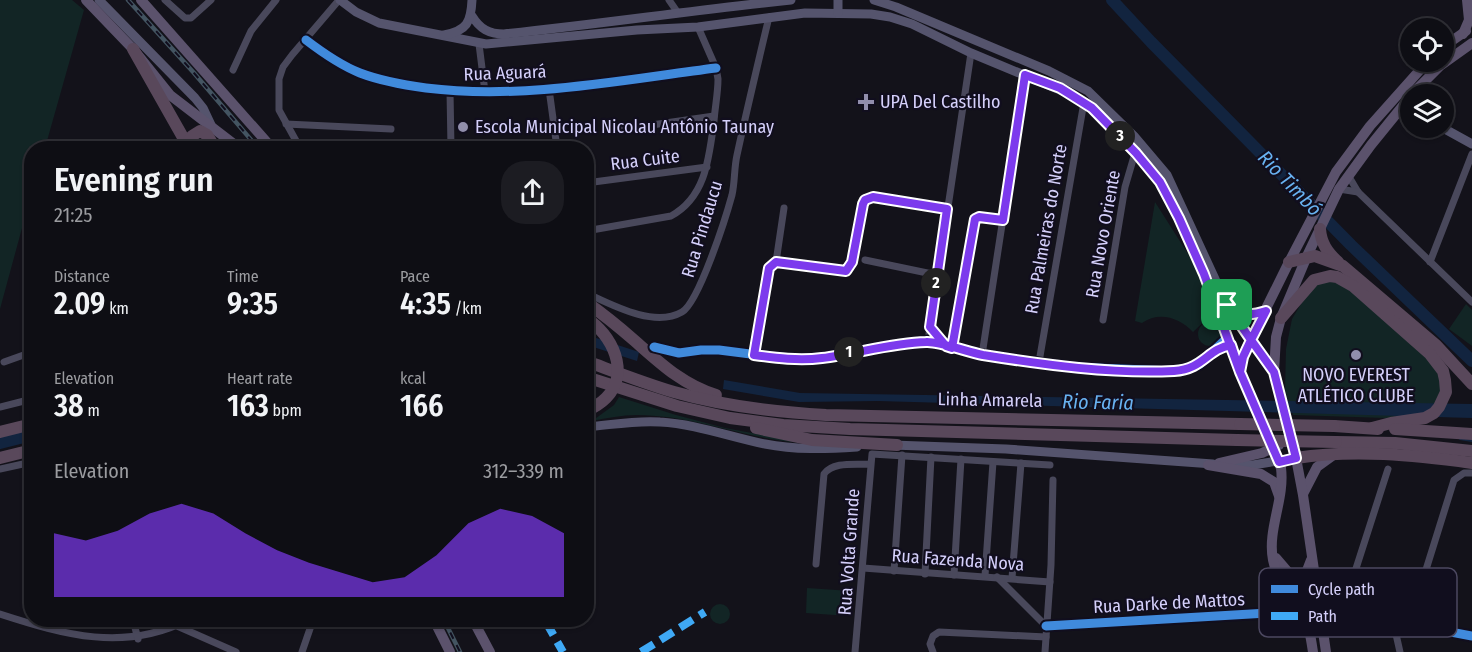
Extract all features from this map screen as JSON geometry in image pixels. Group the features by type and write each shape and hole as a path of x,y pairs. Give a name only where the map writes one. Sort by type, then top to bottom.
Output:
{"highway":[{"path":"134,49 185,141"},
{"path":"211,125 214,141"},
{"path":"190,141 192,135 200,131 207,135 211,141"},
{"path":"1323,222 1320,238 1324,246 1436,345 1472,384"},
{"path":"1289,262 1307,256 1324,258 1344,266"},
{"path":"1281,318 1314,280 1330,276 1344,280 1430,354 1443,371 1446,392 1434,413 1425,418 1372,428"},
{"path":"594,310 673,375 689,385 739,406"},
{"path":"594,324 608,338 614,348 617,376 610,393 594,406"},
{"name":"Linha Amarela","path":"594,364 676,393 776,412 1334,426 1472,434"},
{"name":"Linha Amarela","path":"594,380 677,406 730,418 783,425 839,429 1237,440 1337,447 1395,443 1472,451"},
{"path":"730,418 762,430 812,440 899,450"},
{"path":"0,432 24,426"},
{"path":"1296,458 1337,447 1472,463"},
{"path":"0,458 24,456"}],"main road":[{"path":"86,0 134,49 183,107 230,141"},
{"path":"99,0 195,98 211,125"},
{"path":"141,0 266,141"},
{"path":"340,0 356,12 379,23 479,44 698,27 805,13 871,14 900,20 971,53 1060,88 1084,102 1101,116 1160,182 1209,284 1240,372 1279,462 1282,477 1273,554 1277,568"},
{"path":"472,0 472,16 480,27 486,31 504,34 791,0"},
{"path":"838,0 838,13"},
{"path":"874,0 961,33 1049,71 1088,91 1164,170 1176,191 1227,305 1274,372"},
{"path":"1467,0 1472,12"},
{"path":"1454,40 1467,31 1469,20 1467,0"},
{"path":"697,12 693,19 694,24 698,27"},
{"path":"440,35 460,30 472,16"},
{"path":"961,33 971,53"},
{"path":"1423,84 1440,66 1472,43"},
{"path":"971,53 997,49"},
{"path":"1314,568 1296,458 1274,372 1274,353 1281,318 1359,140 1400,106"},
{"path":"1454,134 1472,144"},
{"path":"1240,372 1243,357 1316,209 1341,181"},
{"path":"1227,305 1242,315 1254,315 1266,311"},
{"path":"594,427 658,422 792,448 1006,449 1253,465 1296,458"},
{"path":"1214,464 1262,453 1274,448 1290,436"},
{"path":"1303,495 1317,467 1337,447"},
{"path":"1214,464 1261,474 1274,482 1280,500"},
{"path":"1273,554 1284,568"},
{"path":"1308,568 1312,556"},
{"path":"438,627 450,652"},
{"path":"477,627 490,652"},
{"path":"1310,637 1313,652"},
{"path":"1324,637 1326,652"}],"street":[{"path":"165,0 185,18 191,18 211,0"},
{"path":"233,70 250,31 276,0"},
{"path":"296,141 279,110 279,80 292,55 340,0"},
{"path":"669,0 678,13"},
{"name":"Rua Pindaucu","path":"594,297 627,311 655,317 683,312 690,305 702,281 732,196 736,156 769,17"},
{"path":"594,230 671,216 683,210 701,185 707,168 718,91 716,68 698,27"},
{"name":"Rua Aguará","path":"306,40 341,64 362,74 413,86 450,91 549,89 716,68"},
{"path":"479,44 484,92"},
{"path":"928,341 971,53"},
{"path":"982,355 1025,75"},
{"path":"549,89 556,141"},
{"path":"450,91 451,141"},
{"name":"Rua Palmeiras do Norte","path":"1039,362 1084,102"},
{"path":"617,130 714,116"},
{"path":"286,124 391,129"},
{"name":"Rua Novo Oriente","path":"1103,320 1125,187 1136,153"},
{"path":"1430,262 1472,154"},
{"name":"Rua Cuite","path":"594,182 707,168"},
{"path":"1341,181 1358,192 1472,302"},
{"path":"1341,181 1358,192"},
{"path":"776,262 846,271 852,262 863,204 868,198 947,209"},
{"path":"754,355 766,274 776,262 784,208"},
{"path":"949,347 975,219 979,217 1003,220"},
{"path":"865,260 937,275"},
{"path":"930,327 949,347"},
{"path":"654,347 679,353 719,350 786,359 822,358 928,341 982,355 1087,368 1174,371 1200,364 1229,341"},
{"path":"4,362 24,355"},
{"path":"0,407 24,401"},
{"path":"894,571 899,450 931,457 1050,465"},
{"name":"Rua Volta Grande","path":"855,652 872,454 899,450"},
{"path":"0,469 24,457"},
{"path":"925,574 931,457"},
{"path":"954,575 961,459"},
{"path":"985,576 993,462"},
{"path":"1012,578 1021,463"},
{"path":"816,564 824,474 827,469 835,466 870,464"},
{"path":"1356,568 1388,469"},
{"path":"1426,568 1454,480 1459,475 1472,473"},
{"path":"1045,652 1053,480"},
{"name":"Rua Fazenda Nova","path":"863,568 1050,582"},
{"path":"997,577 1046,626"},
{"path":"0,614 24,621"},
{"name":"Rua Darke de Mattos","path":"1046,626 1259,614"},
{"path":"43,627 86,640 111,641 138,639 175,627"},
{"path":"135,627 138,639"},
{"path":"179,627 236,652"},
{"path":"302,652 311,627"},
{"path":"933,652 930,644 933,636 939,632 1046,637"},
{"name":"Rua Darke de Mattos","path":"1457,633 1472,636"},
{"path":"1397,637 1400,652"}],"green space":[{"path":"0,0 72,0 84,10 47,141 24,141 24,221 0,309"},
{"path":"1155,202 1195,265 1214,312 1193,332 1182,323 1169,318 1155,317 1142,323 1135,321"},
{"name":"NOVO EVEREST ATLÉTICO CLUBE","path":"1323,280 1347,285 1433,362 1442,384 1439,402 1416,419 1293,415 1285,391 1286,349 1292,319 1310,289"},
{"path":"1466,304 1472,310 1472,346 1449,329"},
{"path":"1210,322 1218,326 1222,334 1218,342 1210,346 1202,342 1198,334 1202,326"},
{"path":"619,397 725,428 805,443 784,441 658,416 637,415 594,421 614,405"},
{"path":"807,588 851,591 849,616 806,613"},
{"path":"716,604 724,604 730,610 730,618 724,624 716,624 710,618 710,610"}],"water":[{"path":"594,337 639,352 637,361 594,347"},
{"path":"724,380 800,393 1472,404 1472,418 878,401 799,402 723,389"}],"waterway":[{"name":"Rio Timbó","path":"1112,0 1351,245 1472,361"},
{"name":"Rio Faria","path":"0,443 24,437"},
{"path":"1460,439 1472,441"}],"railway":[{"path":"128,0 252,141"},
{"path":"448,627 460,652"}],"marked path":[{"path":"641,652 705,612"},
{"path":"549,627 563,652"}],"cycle path":[{"path":"306,40 325,54 368,76 409,86 462,91 499,92 572,87 716,68"},
{"path":"654,347 679,353 719,350 805,359 928,341 982,355 1068,367 1174,371 1200,364 1228,337"},
{"path":"1046,626 1259,614"},
{"path":"1457,633 1472,636"}],"place":[{"name":"UPA Del Castilho","path":"866,102"},
{"name":"Escola Municipal Nicolau Antônio Taunay","path":"463,127"},
{"name":"NOVO EVEREST ATLÉTICO CLUBE","path":"1356,355"}],"route":[{"path":"1227,305 1242,315 1254,315 1266,311 1251,340 1274,372 1296,458 1279,462 1240,372 1226,331 1213,294 1179,218 1153,172 1092,108 1060,88 1025,75 1003,220 979,217 975,219 952,348 946,346 930,327 947,209 873,197 865,200 863,204 852,262 846,271 776,262 769,268 766,274 754,355 786,359 822,358 928,341 952,348 982,355 1068,367 1174,371 1185,370 1200,364 1220,347 1231,345 1240,372 1243,357 1251,340 1227,305"}]}
